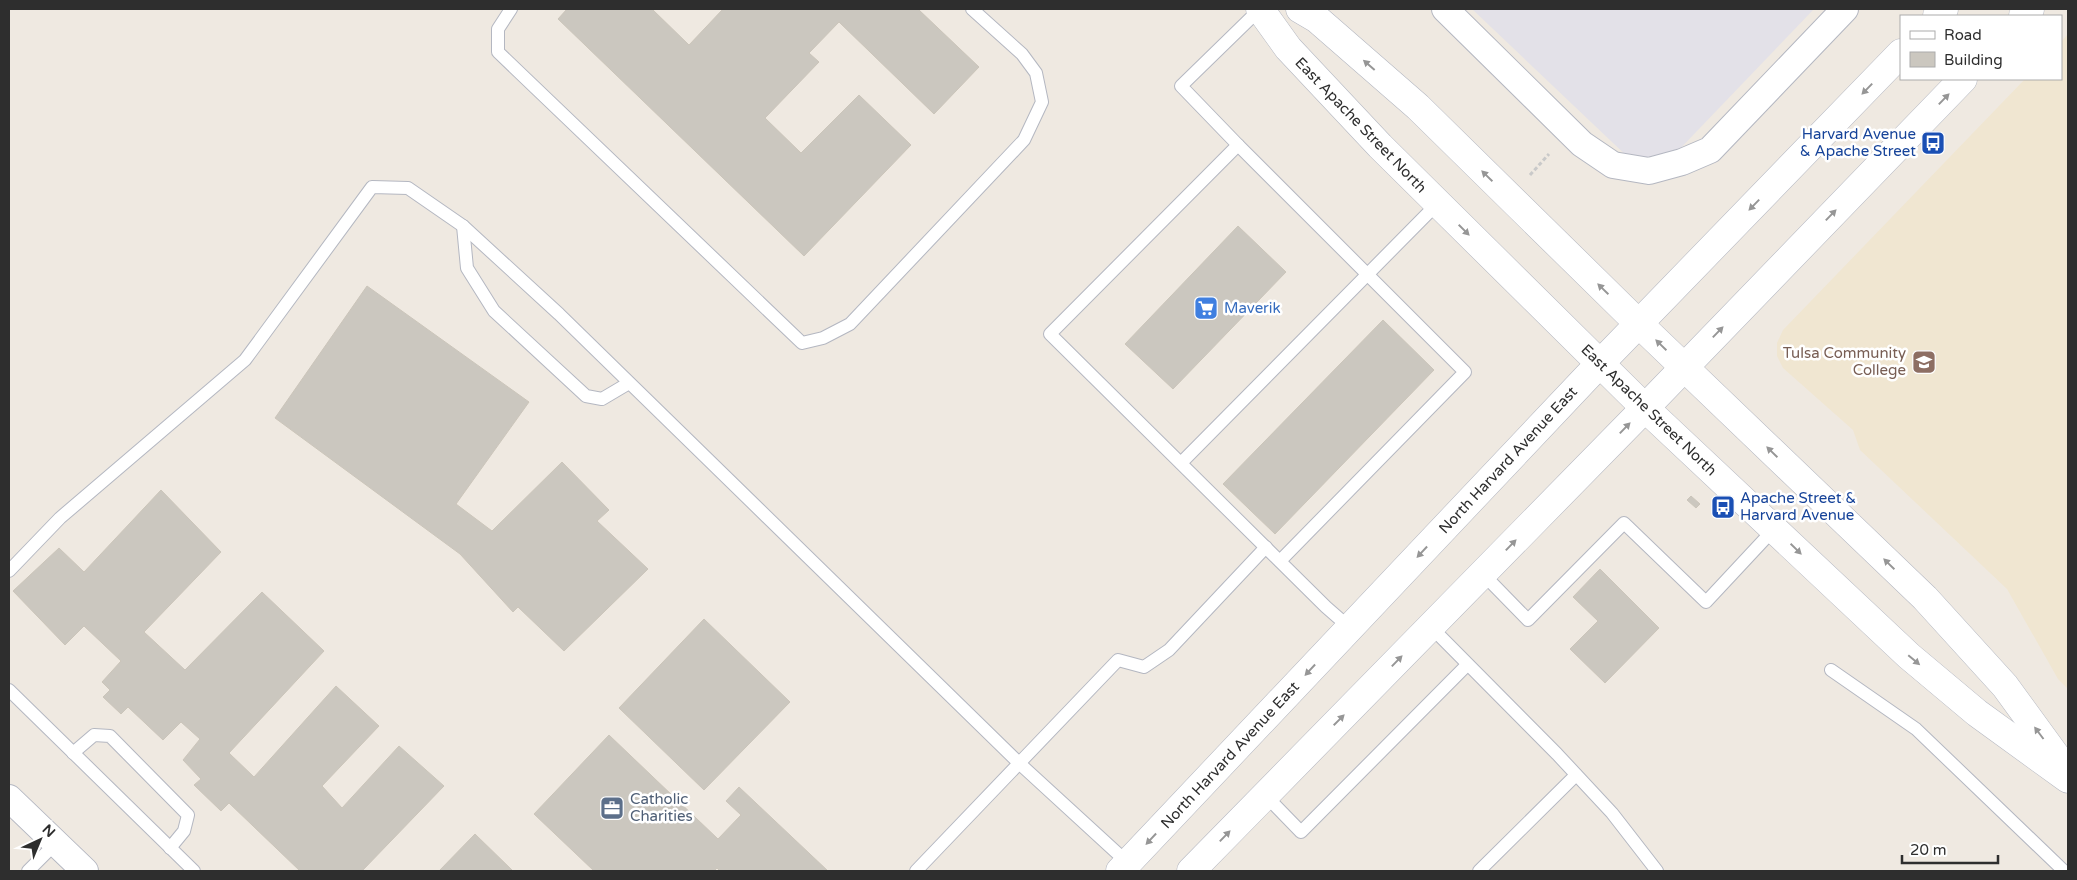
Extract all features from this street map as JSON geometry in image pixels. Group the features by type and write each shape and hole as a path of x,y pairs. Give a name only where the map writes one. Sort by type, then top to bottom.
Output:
{"main road":[{"name":"East Apache Street North","path":"1260,9 1288,48 1380,146 1645,408 1909,656 1977,713 2068,779"},
{"path":"1300,9 1317,20 1418,107 1638,323 1924,598 2005,686 2068,772"},
{"name":"North Harvard Avenue East","path":"1124,867 1638,323 1900,55"},
{"path":"1191,871 1645,408 1962,80"}],"street":[{"path":"1452,11 1582,144 1613,165 1648,171 1682,162 1710,150 1845,9"},
{"path":"9,798 85,871"}],"lane":[{"path":"511,9 498,29 498,52 802,343 823,338 850,324 1024,140 1042,102 1036,73 1022,54 972,9"},
{"path":"1260,9 1181,86 1465,372 1280,561"},
{"path":"1238,144 1050,334 1266,548 1350,628"},
{"path":"9,571 60,518 245,360 372,187 408,188 463,226 559,314 1124,867"},
{"path":"1181,463 1438,204"},
{"path":"463,226 467,268 494,311 586,396 602,399 629,383"},
{"path":"1483,574 1528,620 1624,523 1706,602 1774,528"},
{"path":"916,871 1118,660 1144,667 1169,650 1266,548"},
{"path":"1431,626 1612,813 1657,871"},
{"path":"1265,795 1301,832 1467,665"},
{"path":"1831,670 1916,730 2064,871"},
{"path":"9,690 194,871"},
{"path":"73,753 94,735 110,736 188,815 184,831 170,848"},
{"path":"1479,871 1576,775"},
{"path":"28,871 56,843"}],"path":[{"path":"1535,169 1551,152"}],"shaded area":[{"path":"1472,9 1814,9 1651,179"},
{"name":"Tulsa Community College","path":"2068,34 2068,689 2058,679 2007,589 1860,450 1853,430 1783,368 1777,356 1777,343 1783,330 2024,80 2062,80 2062,41"}],"building":[{"path":"567,9 652,9 689,45 723,9 918,9 979,67 934,114 839,22 809,53 819,62 765,118 801,153 859,95 911,145 804,256 558,19"},
{"name":"Maverik","path":"1238,226 1286,272 1173,389 1125,344"},
{"path":"367,286 529,402 456,504 492,531 562,462 609,510 597,521 648,569 564,651 518,607 513,612 460,554 275,418"},
{"path":"1383,320 1434,370 1275,534 1223,484"},
{"path":"161,490 221,552 144,632 185,670 262,592 324,651 229,753 254,777 336,686 379,726 322,786 342,808 399,746 444,786 362,871 300,871 229,803 221,811 194,785 201,779 183,760 200,739 181,722 163,740 128,707 121,714 103,697 110,690 102,682 121,661 84,626 65,645 13,591 59,548 84,572"},
{"path":"1691,496 1700,504 1696,508 1687,500"},
{"path":"1600,569 1659,628 1605,683 1570,649 1598,621 1573,597"},
{"path":"704,619 790,702 704,790 619,708"},
{"name":"Catholic Charities","path":"609,735 718,839 741,815 726,801 739,787 828,871 720,871 717,868 714,871 594,871 534,814"},
{"path":"475,834 513,871 439,871"}],"place":[{"name":"Harvard Avenue & Apache Street","path":"1933,143"},
{"name":"Maverik","path":"1206,308"},
{"name":"Tulsa Community College","path":"1924,362"},
{"name":"Apache Street & Harvard Avenue","path":"1723,507"},
{"name":"Catholic Charities","path":"612,808"}]}
